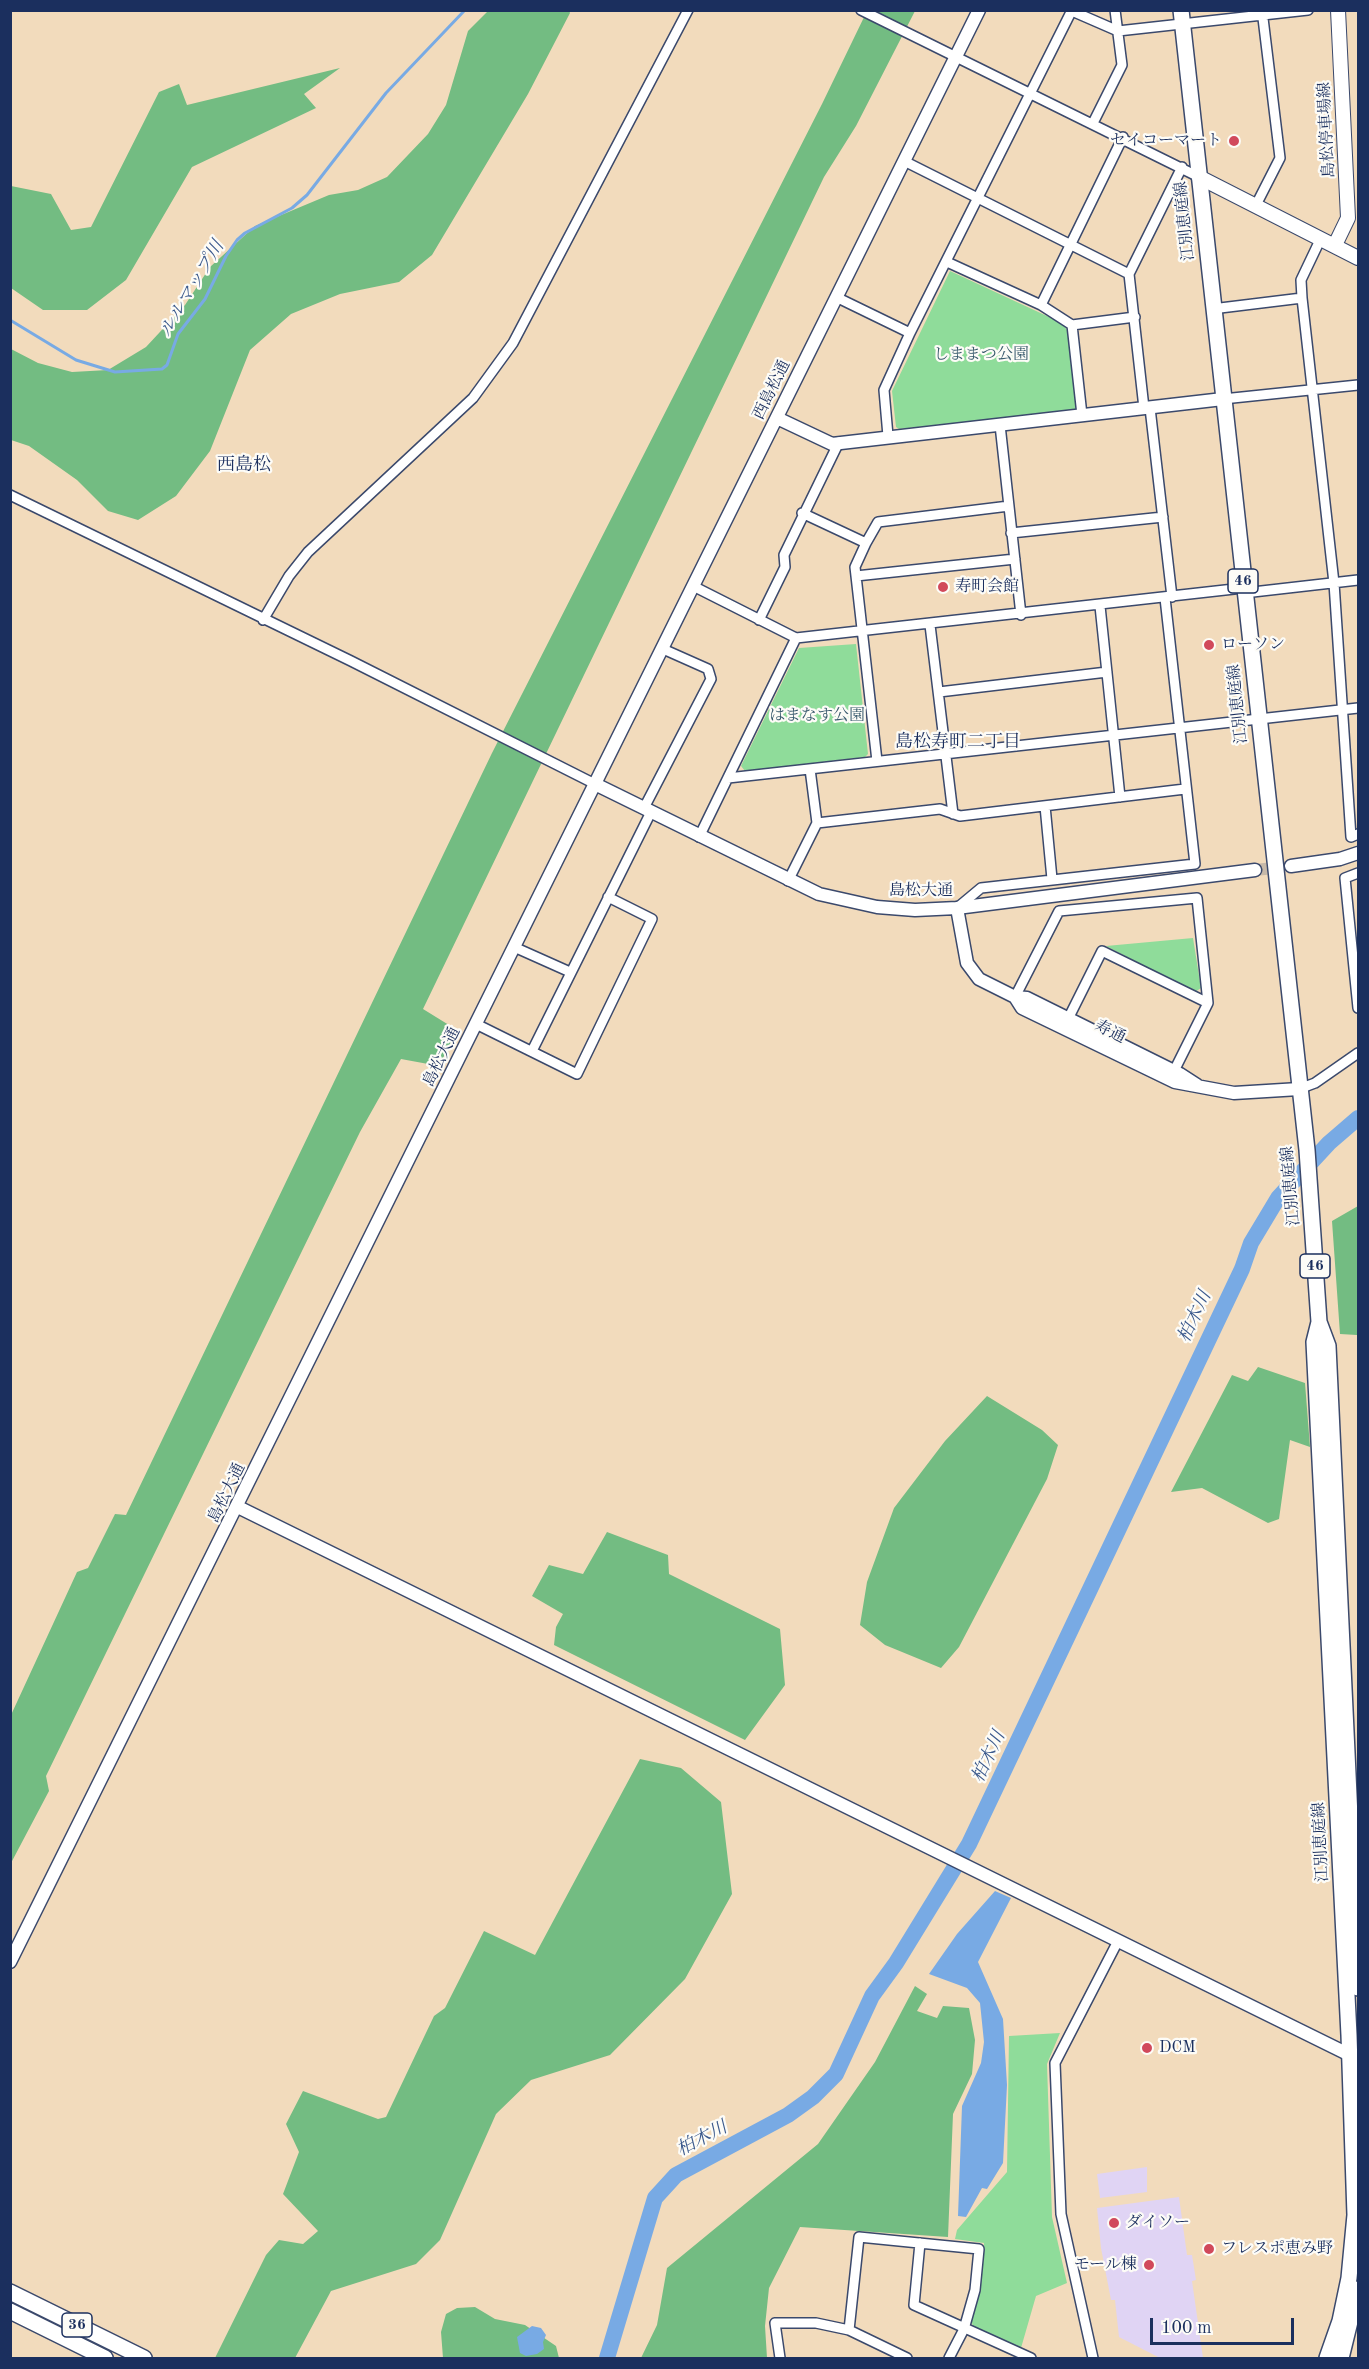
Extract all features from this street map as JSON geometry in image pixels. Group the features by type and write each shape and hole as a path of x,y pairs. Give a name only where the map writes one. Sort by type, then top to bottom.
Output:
{"main road":[{"name":"島松停車場線","path":"1335,245 1348,218 1338,10"},
{"name":"江別恵庭線","path":"1182,18 1212,309 1224,399 1307,1150 1319,1322 1328,1346 1359,1988"},
{"path":"1199,177 1359,258"},
{"name":"江別恵庭線","path":"1319,1322 1314,1342 1354,2057 1355,2215 1349,2278 1340,2321 1326,2358"},
{"path":"1341,2358 1359,2289"},
{"name":"36","path":"10,2292 144,2358"},
{"name":"36","path":"10,2311 105,2358"}],"street":[{"path":"263,620 289,576 308,552 473,398 513,343 688,10"},
{"path":"861,10 1123,137 1199,177"},
{"name":"西島松通","path":"595,784 979,10"},
{"path":"1093,123 1122,65 1115,10"},
{"path":"888,436 884,390 910,333 1072,11 1118,31 1182,18 1308,10"},
{"path":"1256,205 1280,158 1262,13"},
{"path":"1041,305 1123,137"},
{"path":"904,161 1129,274"},
{"path":"957,908 981,888 1195,864 1178,728 1162,516 1129,274 1182,167"},
{"path":"1321,238 1301,280 1302,298 1334,583 1351,837 1359,834"},
{"path":"946,262 1041,305 1072,325 1135,317"},
{"path":"836,297 910,333"},
{"path":"1212,309 1302,298"},
{"path":"1072,325 1082,415"},
{"path":"777,418 832,444 1359,385"},
{"path":"1000,425 1021,615"},
{"path":"759,620 785,567 784,555 802,513 839,442"},
{"path":"10,495 351,661 595,784"},
{"path":"877,761 855,567 866,543 878,522 1009,506"},
{"path":"802,513 866,543"},
{"path":"1011,533 1162,516"},
{"path":"856,576 1015,559"},
{"path":"693,586 796,638 1359,580"},
{"path":"1100,606 1120,797"},
{"path":"930,625 952,814"},
{"path":"699,837 796,638"},
{"path":"532,1051 711,679 708,669 663,649"},
{"path":"939,692 1107,672"},
{"path":"728,778 1359,708"},
{"path":"788,880 816,823 810,769"},
{"name":"島松大通","path":"10,1962 238,1507 595,784 788,880 836,900 878,908 915,910 957,908 1255,870"},
{"path":"816,823 939,809 960,816 1185,789"},
{"path":"1045,806 1052,879"},
{"path":"1291,866 1359,853"},
{"path":"1359,873 1345,878 1359,1008"},
{"path":"476,1024 577,1074 652,919 608,897"},
{"path":"1015,997 1059,911 1197,898 1208,1003 1172,1075"},
{"name":"寿通","path":"957,908 962,945 971,972 979,980 1015,997 1022,1008 1066,1024 1197,1085 1234,1093 1299,1089"},
{"path":"514,947 570,972"},
{"path":"1066,1024 1102,951 1208,1003"},
{"path":"1299,1089 1315,1083 1359,1053"},
{"path":"238,1507 1354,2057"},
{"path":"1093,2358 1061,2214 1055,2063 1118,1941"},
{"path":"849,2330 859,2237 979,2249 975,2290 964,2329 949,2358"},
{"path":"920,2243 914,2305 1031,2358"},
{"path":"780,2358 775,2323 816,2323 849,2330 907,2358"}],"shaded area":[{"path":"1147,2167 1147,2192 1100,2198 1097,2174"},
{"name":"モール棟","path":"1179,2197 1187,2255 1192,2255 1196,2280 1192,2281 1203,2358 1160,2358 1119,2337 1115,2300 1111,2300 1101,2248 1097,2208"}],"green space":[{"path":"489,10 569,10 570,13 528,94 432,255 399,282 340,294 291,314 250,350 210,451 176,496 138,520 108,511 77,480 29,446 11,440 11,349 38,363 72,372 108,370 146,347 185,305 210,267 255,226 329,195 358,190 387,177 428,134 446,105 468,31"},
{"path":"867,11 915,11 856,126 824,177 423,1009 457,1030 439,1066 401,1059 360,1132 46,1776 49,1791 11,1863 11,1715 77,1572 88,1568 115,1514 126,1515 492,753"},
{"path":"340,68 304,94 316,108 192,167 126,280 87,310 43,310 11,288 11,186 51,194 71,230 91,227 159,92 179,84 187,105"},
{"name":"しままつ公園","path":"950,271 1062,323 1067,330 1077,406 1074,410 899,429 896,427 892,391"},
{"name":"はまなす公園","path":"856,644 868,754 865,757 745,771 741,766 799,648"},
{"path":"1193,938 1201,988 1195,992 1106,946"},
{"path":"1358,1206 1358,1340 1357,1335 1340,1334 1332,1221"},
{"path":"1258,1367 1305,1383 1310,1447 1290,1440 1279,1519 1268,1523 1202,1488 1171,1492 1232,1375 1248,1381"},
{"path":"987,1396 1042,1430 1058,1445 1047,1479 959,1647 941,1668 885,1645 860,1625 867,1582 894,1508 945,1441"},
{"path":"607,1532 668,1555 669,1574 780,1629 785,1685 745,1740 554,1645 556,1627 563,1614 532,1596 549,1565 583,1574"},
{"path":"640,1759 681,1768 721,1802 732,1894 685,1979 610,2055 531,2080 496,2114 440,2240 416,2264 331,2291 295,2358 215,2358 266,2255 279,2240 303,2244 318,2231 283,2194 299,2152 286,2124 303,2091 378,2119 386,2117 434,2016 445,2008 484,1931 535,1955"},
{"path":"915,1986 927,1994 917,2011 937,2018 943,2006 969,2008 975,2040 972,2074 953,2114 948,2237 800,2227 769,2288 765,2326 767,2358 641,2358 657,2325 667,2268 818,2144 875,2062"},
{"path":"1060,2033 1047,2064 1052,2217 1067,2283 1036,2296 1021,2348 973,2326 971,2320 979,2293 984,2243 955,2239 957,2230 1007,2172 1009,2036"},
{"path":"475,2307 495,2319 525,2325 556,2346 559,2358 443,2358 441,2332 446,2314 457,2308"}],"water":[{"path":"995,1891 1011,1898 978,1962 1003,2019 1007,2085 1003,2163 987,2189 982,2188 966,2217 958,2216 962,2106 981,2063 984,2042 980,2003 967,1988 929,1974 957,1934"},
{"path":"532,2326 541,2328 546,2335 543,2342 544,2349 537,2354 526,2356 520,2353 517,2337"}],"waterway":[{"name":"ルルマップ川","path":"10,320 76,360 115,372 162,369 167,365 178,334 205,299 226,256 237,240 245,233 292,208 307,195 386,93 465,10"},
{"name":"柏木川","path":"607,2358 655,2198 676,2175 788,2115 813,2097 836,2074 872,1996 896,1963 969,1844 1242,1269 1251,1243 1278,1198 1329,1143 1358,1118"}],"tunnel":[{"path":"1255,870 1291,866"}],"place":[{"name":"セイコーマート","path":"1234,141"},
{"name":"寿町会館","path":"943,587"},
{"name":"ローソン","path":"1209,645"},
{"name":"DCM","path":"1147,2048"},
{"name":"ダイソー","path":"1114,2223"},
{"name":"フレスポ恵み野","path":"1209,2249"},
{"name":"モール棟","path":"1149,2265"}],"district":[{"name":"西島松","path":"244,465"},
{"name":"島松寿町二丁目","path":"958,742"}]}
